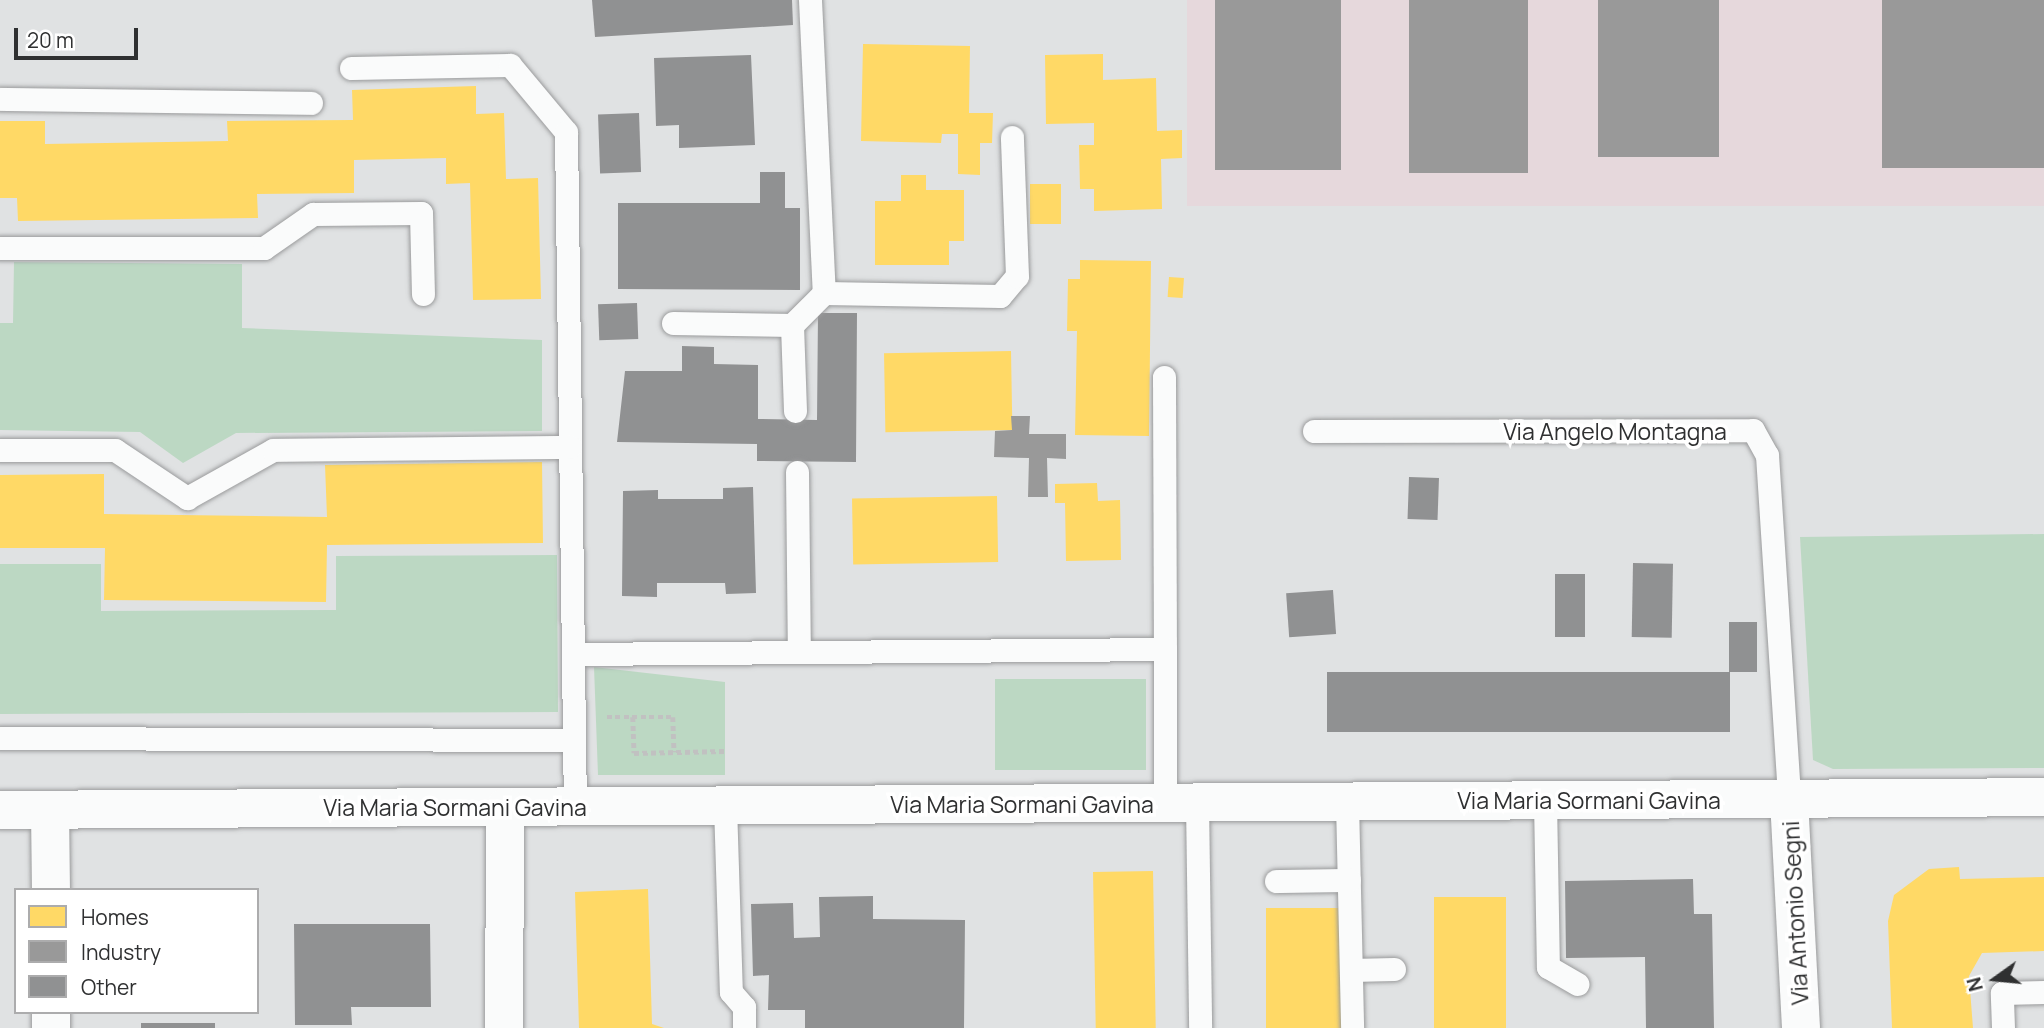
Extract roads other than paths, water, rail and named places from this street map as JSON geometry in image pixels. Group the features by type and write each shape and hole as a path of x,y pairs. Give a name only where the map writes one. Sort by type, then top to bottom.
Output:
{"street":[{"name":"Via Maria Sormani Gavina","path":"0,810 2044,797"},
{"name":"Via Antonio Segni","path":"1788,799 1801,1028"},
{"path":"505,807 505,1028"},
{"path":"50,810 51,888"}],"lane":[{"path":"810,0 824,293"},
{"path":"351,68 510,65 566,132 575,807"},
{"path":"0,99 311,103"},
{"path":"673,323 792,325 824,293 1000,296 1017,276 1012,137"},
{"path":"0,248 264,248 313,214 421,213 423,294"},
{"path":"792,325 795,411"},
{"path":"1164,377 1165,649 1200,1028"},
{"name":"Via Angelo Montagna","path":"1314,431 1753,430 1767,455 1788,799"},
{"path":"0,450 115,450 187,498 273,450 570,447"},
{"path":"797,472 799,652"},
{"path":"573,654 1165,649"},
{"path":"0,738 574,729"},
{"path":"1545,800 1548,967 1578,984"},
{"path":"1347,802 1352,1028"},
{"path":"725,806 731,992 744,1007 744,1028"},
{"path":"1276,881 1349,880"},
{"path":"1350,970 1394,969"},
{"path":"2003,1028 2002,993 2044,992"}]}
